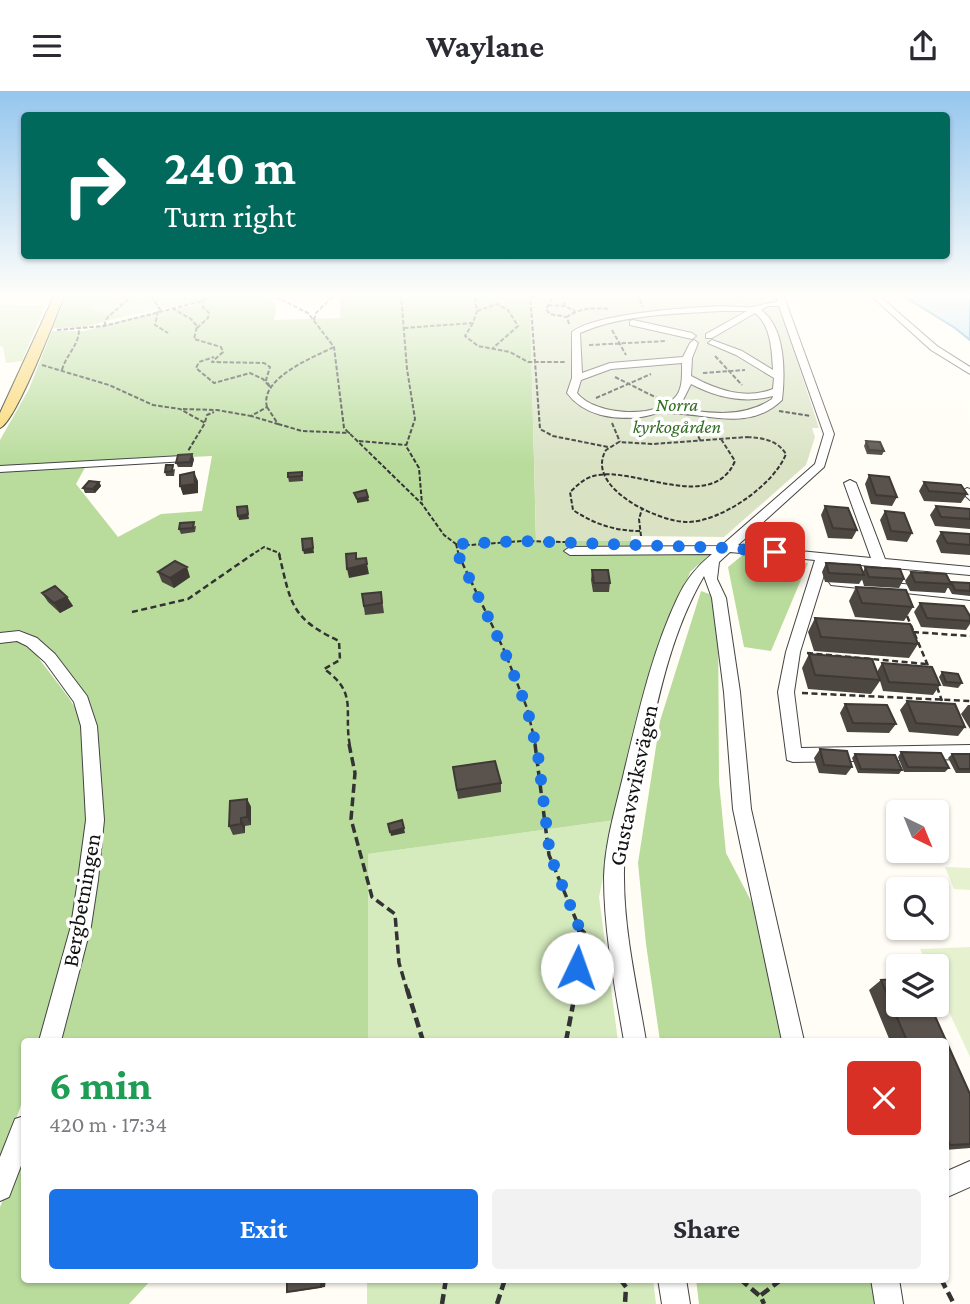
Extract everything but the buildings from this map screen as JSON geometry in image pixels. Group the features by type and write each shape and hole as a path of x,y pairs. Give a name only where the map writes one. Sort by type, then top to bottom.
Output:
{"main road":[{"path":"0,424 36,351"}],"street":[{"path":"576,351 577,378 572,393 580,404 590,409 613,414 667,407 688,413 732,415 761,411 777,400 779,377 776,351"},
{"path":"667,407 680,398 687,376 685,360 689,351"},
{"path":"733,351 779,377"},
{"name":"Gustavsviksvägen","path":"635,1038 619,942 614,880 615,848 646,717 668,639 692,582 721,552 820,465 829,434 799,351"},
{"path":"940,351 970,371"},
{"path":"577,378 597,369 685,360"},
{"path":"687,376 723,394 754,397 779,390"},
{"path":"0,470 182,459"},
{"path":"850,483 880,563"},
{"path":"573,547 823,557 970,571"},
{"path":"721,552 710,579 719,598 732,692 742,810 792,1038"},
{"path":"823,557 793,652 786,692 793,755 970,752"},
{"path":"816,580 970,595"},
{"name":"Bergbetningen","path":"0,638 19,636 32,642 50,658 82,700 89,726 94,820 88,880 81,926 51,1038"},
{"path":"0,1188 21,1136"},
{"path":"949,1183 970,1174"},
{"path":"673,1283 676,1304"},
{"path":"886,1283 889,1304"}],"path":[{"path":"62,370 70,351"},
{"path":"222,351 199,362 196,367 214,383 235,373 248,372 263,378 270,387"},
{"path":"278,424 264,400 270,387 303,363 329,351"},
{"path":"334,351 344,428 422,503 444,535 456,544 523,541 573,547"},
{"path":"407,351 415,419 407,445 419,468 422,503"},
{"path":"504,351 510,352 515,359 536,363 576,362"},
{"path":"535,351 540,429 559,439 595,442 608,447"},
{"path":"624,351 631,364"},
{"path":"715,351 729,371 754,397"},
{"path":"214,357 212,362 264,363 270,367 266,380 270,387"},
{"path":"36,364 138,396 153,405 217,410 251,416 302,431 350,433"},
{"path":"687,376 765,368"},
{"path":"597,369 667,407"},
{"path":"580,404 651,375"},
{"path":"770,406 793,414 822,417"},
{"path":"251,416 267,407"},
{"path":"180,409 205,423"},
{"path":"182,459 197,439 207,415 217,410"},
{"path":"688,413 700,440"},
{"path":"613,414 611,420 614,433 620,442"},
{"path":"760,438 780,446 786,454 780,470 743,499 703,520 687,523 670,521 642,509 602,473 601,462 608,447 620,442 640,444 760,438"},
{"path":"640,531 608,528 573,510 570,498 576,484 602,473 673,487 705,486 726,476 732,470 735,461 721,439"},
{"path":"359,441 407,445"},
{"path":"640,536 639,519 642,509"},
{"path":"456,544 459,557 504,650 527,708 538,755 550,855 579,927 576,989 567,1038"},
{"path":"132,612 188,599 264,547 279,552 292,609 317,632 339,642 340,660 324,669 340,680 350,713 346,728 355,773 351,819 372,897 395,914 399,963 422,1038"},
{"path":"894,588 942,701"},
{"path":"901,631 970,636"},
{"path":"793,652 927,664"},
{"path":"786,692 970,701"},
{"path":"442,1304 445,1283"},
{"path":"497,1304 504,1283"},
{"path":"623,1283 626,1287 625,1304"},
{"path":"745,1283 761,1297 764,1304"},
{"path":"761,1295 777,1283"},
{"path":"943,1283 954,1304"}],"green space":[{"path":"4,351 26,351 22,361 6,363"},
{"path":"44,351 531,351 536,541 631,541 632,552 701,550 709,555 690,572 639,723 615,820 368,854 368,1038 61,1038 92,922 104,818 96,724 87,695 50,658 38,638 20,630 0,634 0,440 29,389","holes":["212,456 202,511 161,514 118,537 76,484 88,462"]},
{"name":"Norra kyrkogården","path":"531,351 794,351 819,428 812,428 815,437 806,465 724,537 631,536 631,541 536,541"},
{"path":"744,554 808,563 771,651 744,647 728,567"},
{"path":"701,591 715,596 718,606 719,782 726,853 761,920 786,1038 660,1038 638,863 660,721"},
{"path":"17,641 34,652 79,714 84,749 86,826 72,926 41,1038 21,1038 21,1105 0,1163 0,642"},
{"path":"615,820 599,897 618,1038 368,1038 368,854"},
{"path":"945,867 970,868 970,890 954,889"},
{"path":"970,947 970,1057 949,1012 949,954 922,954 920,949"},
{"path":"21,1155 21,1283 148,1283 129,1304 0,1304 0,1207"},
{"path":"367,1283 653,1283 656,1304 367,1304"},
{"path":"696,1283 874,1283 877,1304 699,1304"}],"route":[{"path":"577,968 579,927 550,855 538,755 527,708 504,650 459,557 456,544 523,541 775,552"}]}
